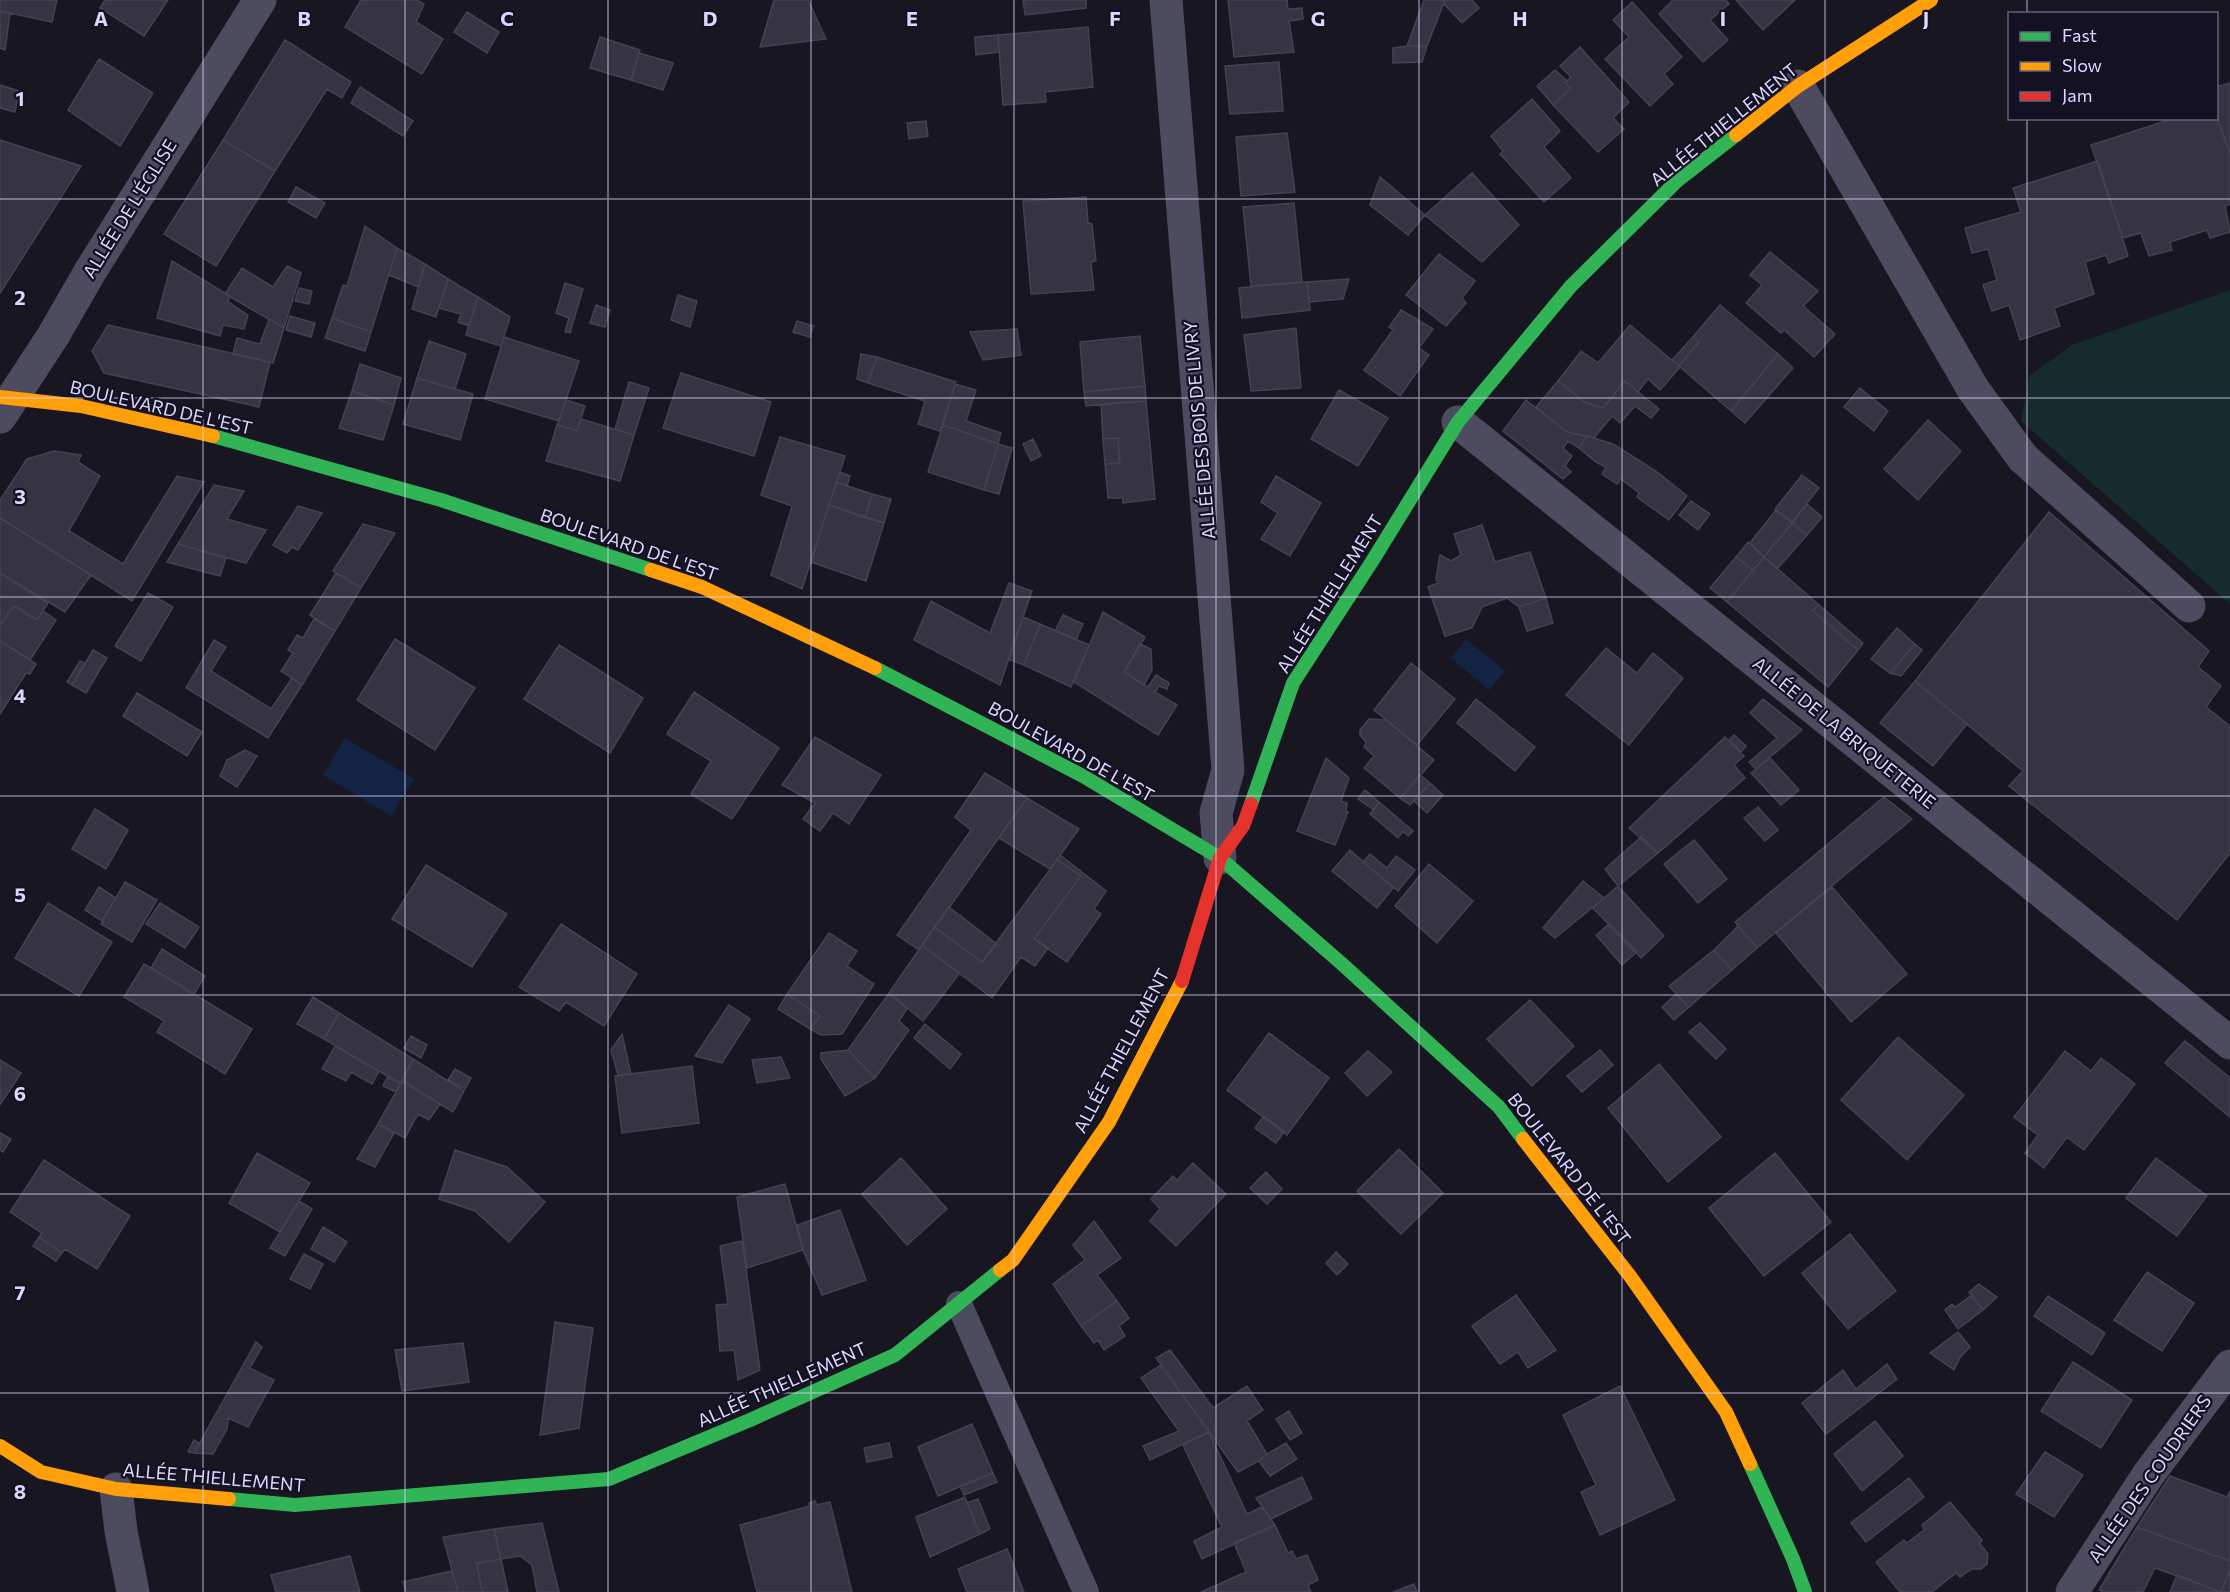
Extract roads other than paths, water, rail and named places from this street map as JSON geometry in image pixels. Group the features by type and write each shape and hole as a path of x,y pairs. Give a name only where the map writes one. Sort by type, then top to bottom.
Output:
{"street":[{"name":"ALLÉE DE L'ÉGLISE","path":"4,404 53,336 260,0"},
{"name":"ALLÉE DES BOIS DE LIVRY","path":"1166,0 1228,770 1216,813 1220,858"},
{"name":"ALLÉE THIELLEMENT","path":"0,1446 41,1472 116,1489 295,1505 609,1479 750,1420 895,1355 1013,1260 1109,1122 1181,983 1220,858 1243,826 1293,683 1371,563 1458,422 1571,286 1668,189 1798,86 1931,0"},
{"path":"1798,86 1973,389 2023,458 2189,606"},
{"name":"BOULEVARD DE L'EST","path":"4,404 81,406 200,432 441,500 702,587 906,682 1083,776 1220,858 1341,963 1500,1107 1630,1276 1726,1412 1793,1559 1804,1592"},
{"name":"ALLÉE DE LA BRIQUETERIE","path":"1458,422 2230,1043"},
{"name":"ALLÉE DES COUDRIERS","path":"2072,1592 2148,1475 2230,1366"},
{"path":"116,1489 121,1531 133,1592"}],"lane":[{"path":"959,1304 1086,1592"}],"water":[{"path":"1466,639 1505,671 1489,690 1451,658"},
{"path":"345,738 414,779 391,816 323,775"}]}
